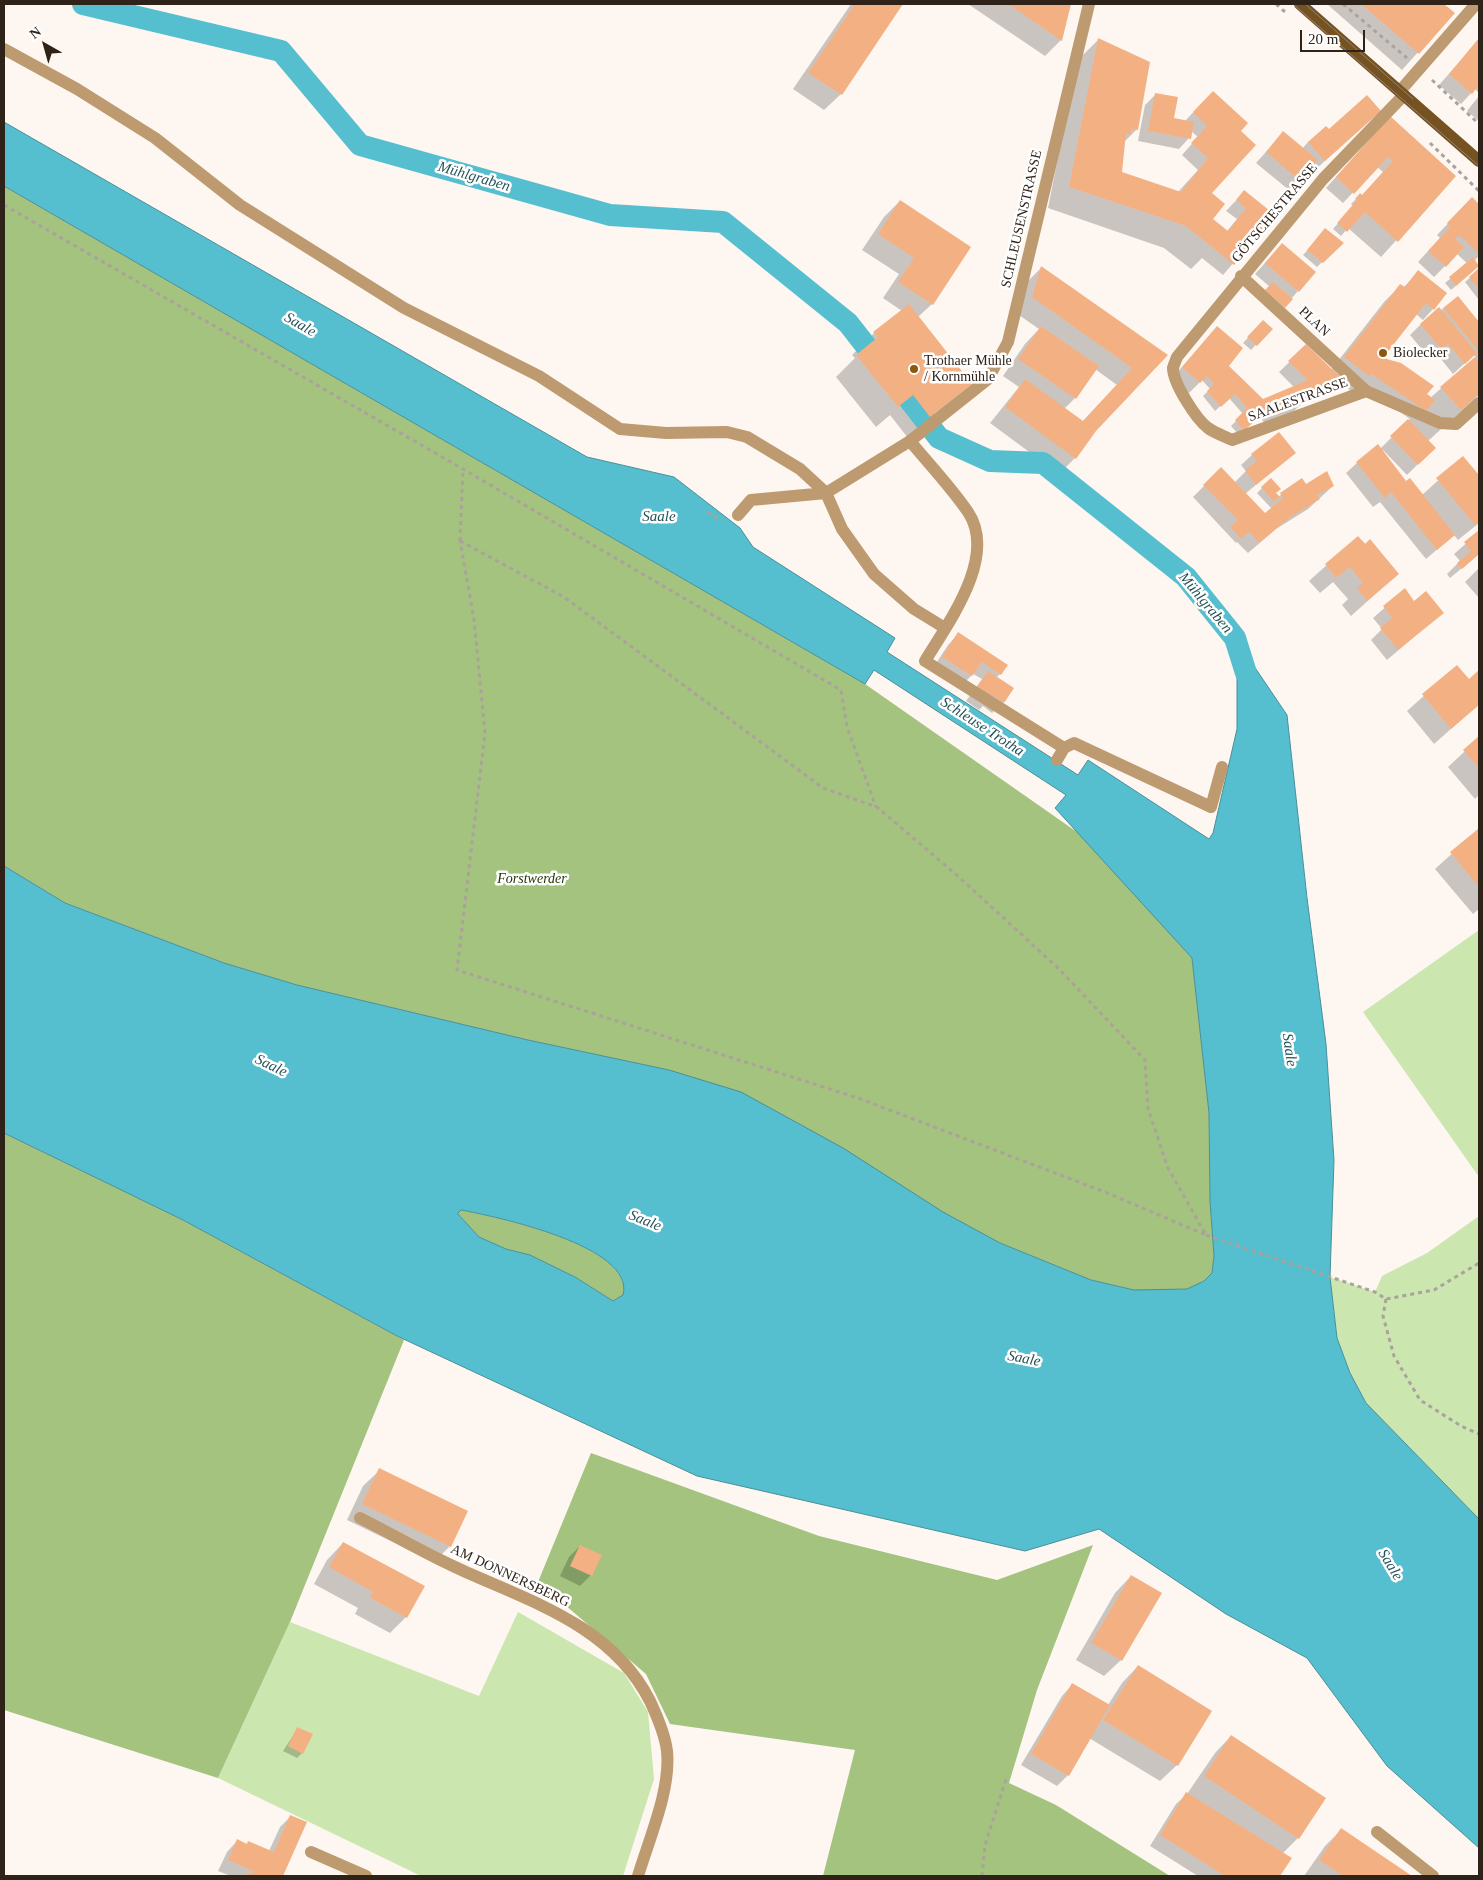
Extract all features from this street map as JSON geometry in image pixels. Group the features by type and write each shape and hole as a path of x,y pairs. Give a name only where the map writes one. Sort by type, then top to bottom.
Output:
{"main road":[{"path":"1300,4 1479,160"}],"street":[{"name":"SCHLEUSENSTRASSE","path":"826,493 910,441 988,379 1008,342 1089,4"},
{"name":"GÖTSCHESTRASSE","path":"1232,440 1208,427 1193,410 1182,392 1173,370 1177,357 1241,276 1323,179 1402,93 1476,4"},
{"path":"4,49 77,89 155,138 240,205 404,308 540,376 620,429 666,432 727,432 747,438 800,469 826,493 842,529 874,574 914,609 945,628"},
{"name":"PLAN","path":"1241,276 1366,391"},
{"name":"SAALESTRASSE","path":"1232,440 1366,391 1440,423 1456,424 1479,403"},
{"path":"910,441 969,514 976,538 977,560 971,580 925,661 1064,748"},
{"path":"738,515 751,500 826,493"},
{"path":"1058,760 1064,748 1074,743 1210,812 1222,767"},
{"name":"AM DONNERSBERG","path":"360,1518 453,1566 539,1603 586,1631 613,1650 640,1680 657,1715 666,1751 666,1782 638,1876"},
{"path":"1377,1832 1433,1876"},
{"path":"312,1852 366,1876"}],"path":[{"path":"4,205 463,469 841,690 847,727 877,807"},
{"path":"463,469 460,541 474,619 485,733 457,970 858,1098 1105,1192 1206,1235 1375,1292 1386,1299 1434,1290 1479,1262"},
{"path":"460,541 564,597 823,788 877,807 959,877 1059,969 1145,1060 1148,1109 1168,1168 1206,1235"},
{"path":"1386,1299 1383,1316 1394,1356 1420,1400 1461,1426 1479,1434"},
{"path":"982,1876 985,1845 1007,1776"}],"green space":[{"name":"Forstwerder","path":"4,186 865,684 1087,839 1192,958 1209,1113 1210,1201 1214,1256 1212,1273 1204,1281 1188,1289 1166,1291 1134,1290 1091,1280 1000,1243 669,1070 528,1040 297,985 224,963 65,903 4,866"},
{"path":"1479,930 1479,1177 1363,1012"},
{"path":"4,1133 183,1220 404,1340 290,1622 218,1778 4,1710"},
{"path":"461,1210 530,1227 559,1236 586,1248 608,1262 621,1278 623,1295 613,1301 575,1277 530,1255 506,1249 479,1237 458,1214"},
{"path":"1479,1216 1479,1519 1366,1403 1350,1373 1337,1338 1330,1277 1375,1292 1382,1276 1427,1253"},
{"path":"591,1453 819,1536 997,1580 1093,1545 1037,1690 1009,1783 1056,1805 1170,1876 823,1876 855,1750 670,1724 646,1674 538,1582"},
{"path":"518,1612 624,1673 648,1712 654,1779 623,1876 421,1876 218,1778 290,1622 479,1696"}],"water":[{"path":"4,122 587,457 674,477 740,528 753,547 895,638 887,652 1078,775 1088,760 1209,839 1213,833 1237,729 1237,641 1287,715 1307,898 1326,1044 1334,1160 1330,1277 1337,1338 1350,1373 1366,1403 1479,1519 1479,1848 1387,1766 1307,1658 1226,1614 1099,1529 1025,1551 697,1476 397,1336 183,1220 4,1133 4,866 65,903 224,963 297,985 528,1040 669,1070 741,1092 843,1148 943,1212 1000,1243 1091,1280 1134,1290 1187,1289 1204,1281 1212,1273 1214,1256 1210,1201 1209,1113 1192,958 1055,808 1066,795 874,670 865,684 4,186","holes":["461,1210 530,1227 559,1236 586,1248 608,1262 621,1278 623,1295 613,1301 575,1277 530,1255 506,1249 479,1237 458,1214"]}],"building":[{"path":"855,4 903,4 842,95 808,73"},
{"path":"1008,4 1071,4 1062,41"},
{"path":"1361,4 1444,4 1455,13 1419,54"},
{"path":"1098,38 1150,62 1138,130 1132,129 1131,135 1126,133 1122,172 1181,192 1208,158 1191,143 1207,126 1193,112 1213,91 1248,123 1241,131 1256,145 1212,193 1225,204 1213,219 1228,231 1246,208 1236,200 1244,190 1275,215 1234,265 1186,226 1069,187"},
{"path":"1479,38 1479,85 1472,94 1449,74"},
{"path":"1155,93 1178,97 1174,118 1194,122 1191,139 1148,131"},
{"path":"1367,95 1381,111 1325,161 1308,142 1326,126 1329,129"},
{"path":"1390,116 1456,176 1398,242 1365,212 1347,232 1337,223 1357,200 1355,199 1360,193 1362,195 1393,161 1388,157 1354,194 1336,177"},
{"path":"1283,131 1318,160 1300,181 1266,152"},
{"path":"1472,197 1479,204 1479,254 1459,235 1455,239 1464,247 1446,267 1428,251 1450,227 1447,223"},
{"path":"900,200 971,247 933,305 898,282 914,258 878,234"},
{"path":"1325,228 1344,243 1323,263 1307,250"},
{"path":"1282,243 1316,272 1299,292 1265,263"},
{"path":"1473,257 1479,266 1456,286 1449,277"},
{"path":"1041,266 1168,355 1096,431 1076,459 1005,407 1025,379 1083,421 1132,368 1032,297"},
{"path":"1479,268 1479,289 1469,277"},
{"path":"1418,270 1447,293 1434,310 1426,303 1383,358 1401,363 1434,386 1427,394 1435,400 1426,411 1371,374 1369,376 1344,357 1400,284 1405,287"},
{"path":"1273,282 1293,299 1285,308 1265,290"},
{"path":"1458,296 1479,322 1479,351 1443,308"},
{"name":"Trothaer Mühle / Kornmühle","path":"909,304 972,384 930,417 913,395 898,407 856,355 878,337 873,332"},
{"path":"1439,307 1477,353 1465,364 1448,344 1441,349 1420,324"},
{"path":"1263,320 1273,329 1257,346 1247,337"},
{"path":"1041,326 1099,366 1076,399 1018,359"},
{"path":"1217,326 1243,348 1229,366 1263,399 1308,380 1288,361 1306,344 1340,377 1323,393 1278,415 1270,407 1244,431 1235,420 1247,408 1235,394 1221,407 1207,391 1214,384 1207,376 1200,383 1182,367"},
{"path":"1475,357 1479,362 1479,394 1461,410 1440,387"},
{"path":"1408,419 1436,448 1418,465 1390,436"},
{"path":"1279,432 1296,453 1256,485 1245,470 1257,461 1251,454"},
{"path":"1378,444 1406,481 1410,478 1455,535 1437,550 1391,492 1385,498 1356,462"},
{"path":"1463,456 1479,475 1479,522 1475,525 1436,478"},
{"path":"1221,467 1265,513 1283,498 1280,493 1302,478 1306,484 1327,471 1334,486 1317,495 1320,499 1289,518 1259,543 1249,532 1241,539 1230,527 1238,520 1203,485"},
{"path":"1271,478 1281,489 1276,493 1280,497 1274,502 1261,487"},
{"path":"1479,530 1479,554 1462,569 1457,563 1471,551 1464,542"},
{"path":"1358,536 1365,544 1370,539 1399,574 1367,601 1357,588 1363,583 1350,567 1336,578 1325,564"},
{"path":"1405,588 1414,601 1426,591 1444,613 1398,650 1380,628 1392,618 1383,606"},
{"path":"958,632 1008,665 1001,675 982,662 972,676 942,657"},
{"path":"1457,665 1469,679 1479,670 1479,705 1451,729 1422,694"},
{"path":"988,671 1014,688 1004,703 994,696 991,700 975,690"},
{"path":"1479,736 1479,768 1463,750"},
{"path":"1479,830 1479,887 1450,852"},
{"path":"379,1468 468,1511 451,1547 362,1504"},
{"path":"343,1542 425,1586 407,1618 370,1598 373,1592 329,1567"},
{"path":"580,1545 602,1555 592,1576 570,1566"},
{"path":"1131,1575 1162,1593 1122,1661 1091,1643"},
{"path":"1138,1665 1212,1711 1178,1766 1103,1720"},
{"path":"1072,1683 1110,1705 1069,1776 1031,1754"},
{"path":"297,1727 313,1734 303,1754 288,1746"},
{"path":"1231,1735 1326,1798 1299,1839 1204,1776"},
{"path":"1186,1792 1292,1858 1280,1876 1225,1876 1160,1835"},
{"path":"290,1815 307,1822 283,1876 242,1876 255,1872 228,1860 237,1839 247,1844 248,1841 274,1852"},
{"path":"1341,1828 1412,1876 1343,1876 1319,1860"}],"waterway":[{"name":"Mühlgraben","path":"83,4 281,51 360,145 610,215 723,222 848,323 866,346"},
{"name":"Mühlgraben","path":"908,398 939,438 990,461 1043,463 1186,577 1235,638 1246,673"}],"tram line":[{"path":"1293,4 1479,166"},
{"path":"1305,4 1413,99"}],"place":[{"name":"Biolecker","path":"1383,353"},
{"name":"Trothaer Mühle / Kornmühle","path":"914,369"}],"water label":[{"name":"Saale","path":"300,325"},
{"name":"Saale","path":"659,517"},
{"name":"Schleuse Trotha","path":"982,727"},
{"name":"Saale","path":"1289,1050"},
{"name":"Saale","path":"271,1066"},
{"name":"Saale","path":"645,1221"},
{"name":"Saale","path":"1024,1359"},
{"name":"Saale","path":"1390,1565"}]}
